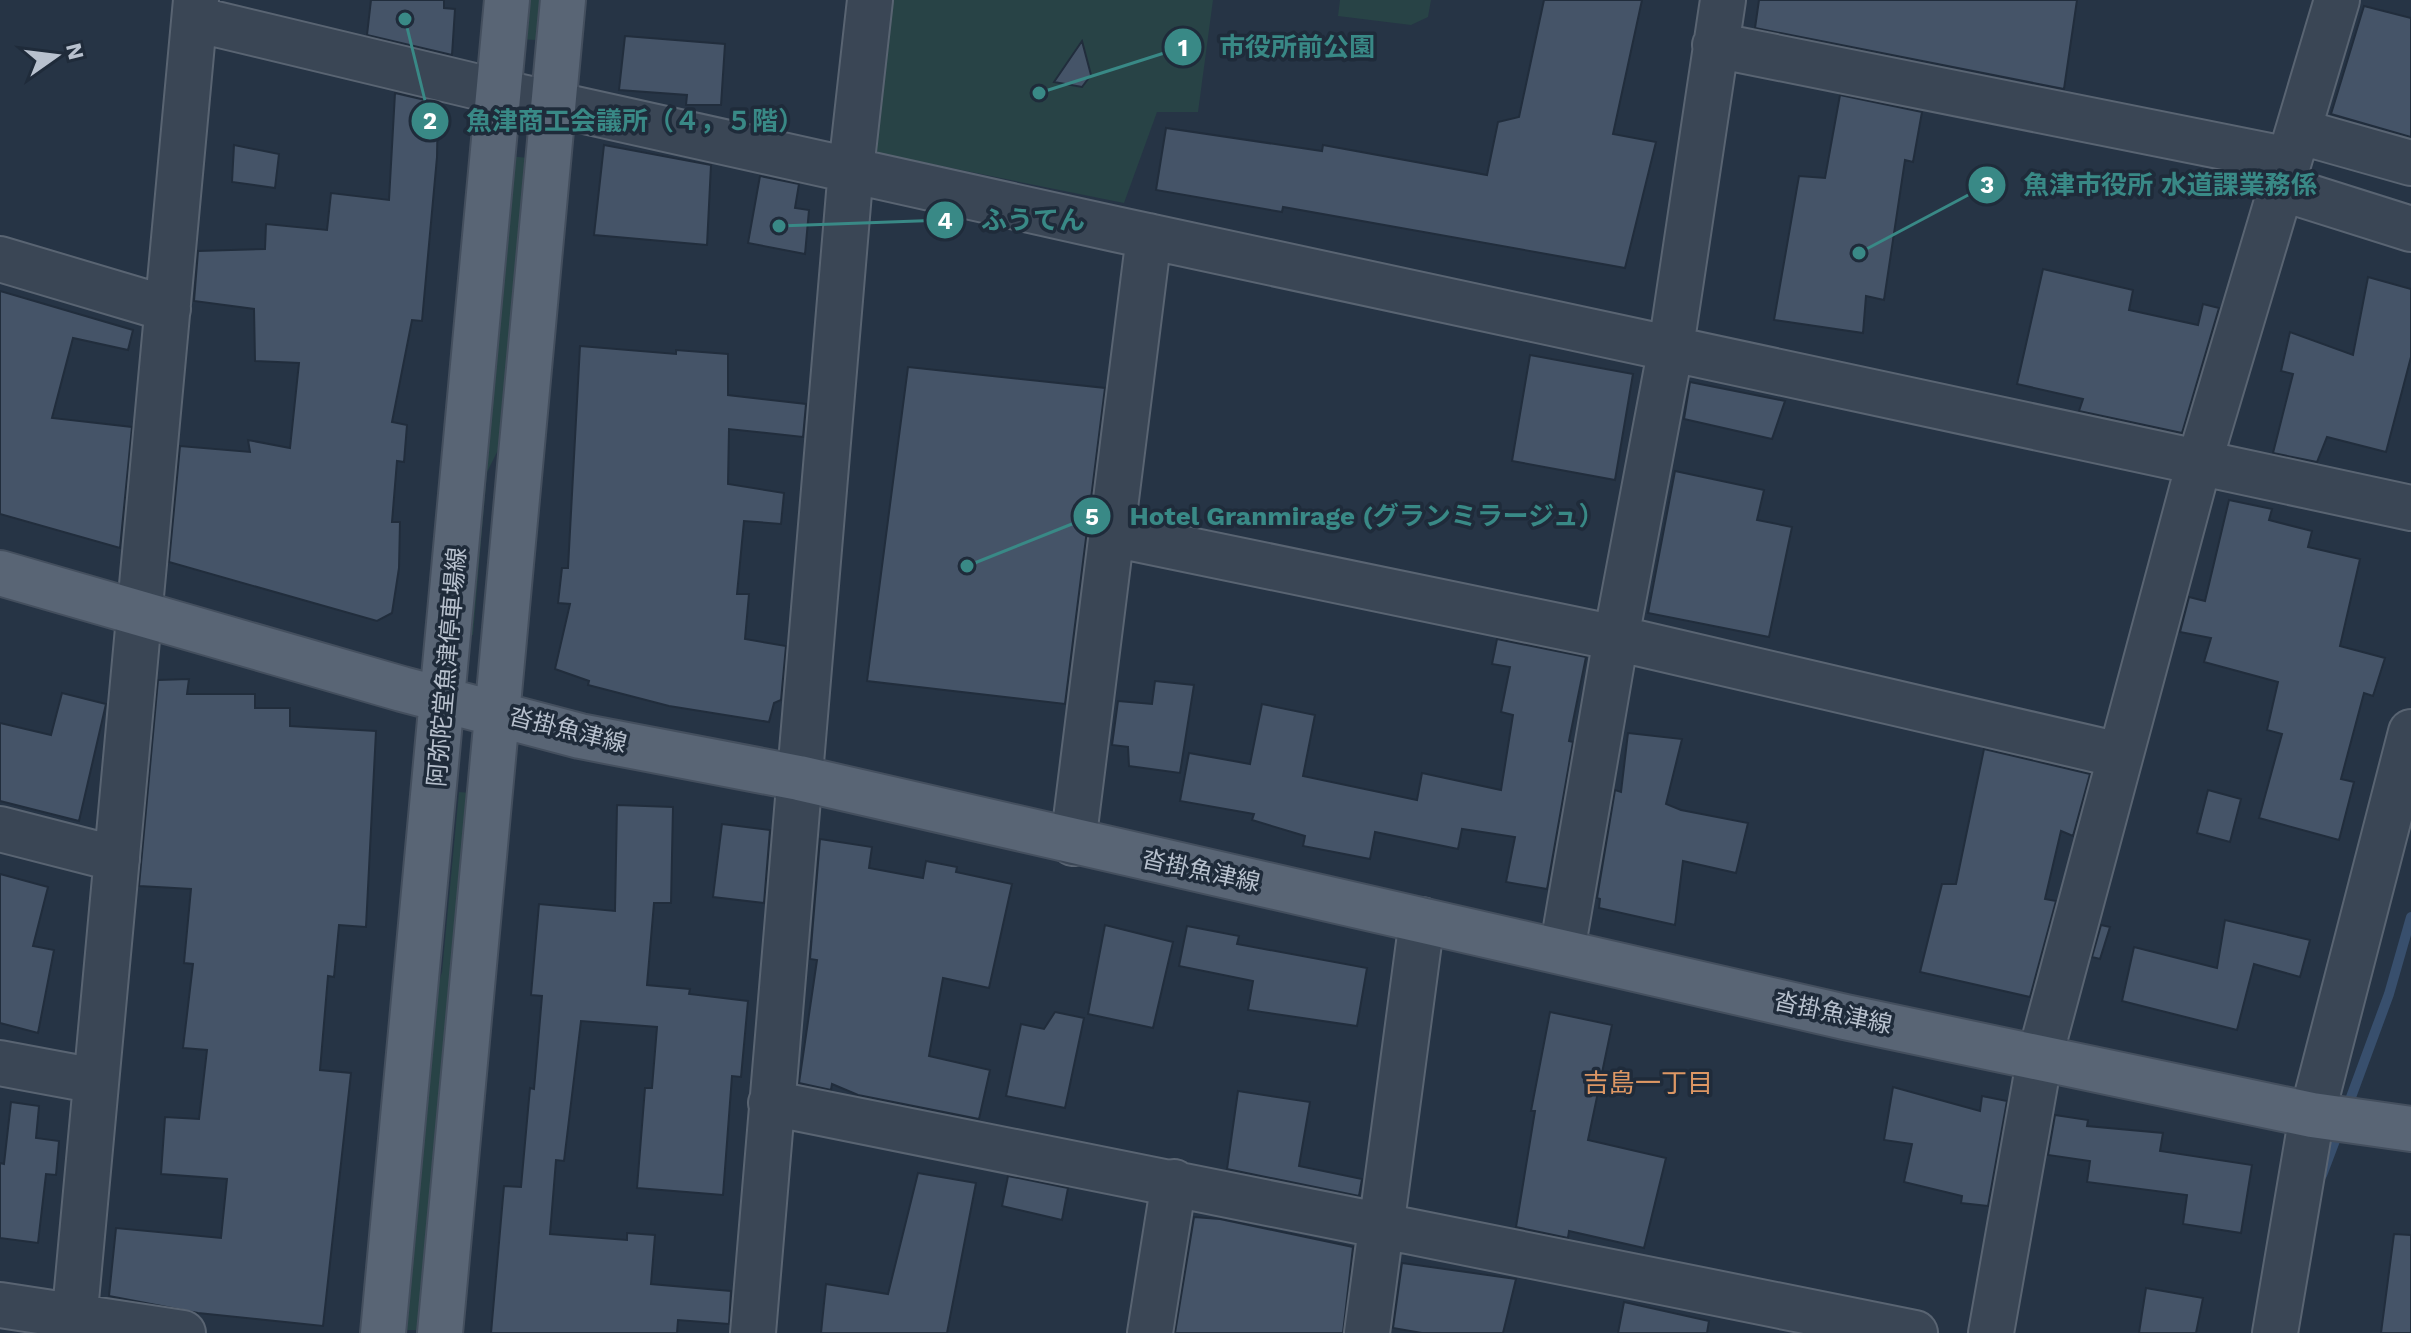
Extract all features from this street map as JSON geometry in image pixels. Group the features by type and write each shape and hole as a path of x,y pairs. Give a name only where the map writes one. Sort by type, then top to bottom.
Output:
{"main road":[{"name":"阿弥陀堂魚津停車場線","path":"383,1333 507,0"},
{"path":"440,1333 563,0"},
{"name":"沓掛魚津線","path":"0,573 580,736 799,778 1845,1017 2312,1115 2411,1129"}],"street":[{"path":"753,1333 851,169 870,0"},
{"path":"1562,951 1616,638 1671,347 1723,0"},
{"path":"1991,1333 2040,1056 2199,463 2337,0"},
{"path":"73,1324 196,10 499,92 1149,236 2411,508"},
{"path":"1715,45 2290,160 2411,163"},
{"path":"2290,160 2411,229"},
{"path":"1073,843 1149,236"},
{"path":"0,259 168,309"},
{"path":"1112,534 1616,638 2119,755"},
{"path":"2275,1333 2312,1115 2411,732"},
{"path":"0,829 117,859"},
{"path":"1367,1333 1422,920"},
{"path":"0,1063 96,1081"},
{"path":"771,1103 1382,1223 1915,1333"},
{"path":"1150,1333 1174,1182"},
{"path":"0,1305 73,1324 183,1333"}],"green space":[{"path":"520,0 541,0 537,40 517,39"},
{"path":"888,0 1213,0 1198,112 1157,112 1124,203 872,152"},
{"path":"1340,0 1431,0 1428,17 1411,25 1338,16"},
{"path":"508,156 529,158 504,438 487,472 473,635 462,635"},
{"path":"459,792 471,793 420,1330 400,1330 425,1026 442,972"}],"building":[{"path":"371,0 444,0 444,8 455,9 452,55 367,35"},
{"path":"1544,0 1642,0 1613,134 1656,142 1625,268 1283,207 1282,212 1156,190 1166,128 1322,151 1323,145 1487,175 1498,122 1519,117"},
{"path":"1759,0 2077,0 2064,89 1755,28"},
{"path":"2364,6 2411,18 2411,137 2331,114"},
{"path":"625,36 725,44 721,105 686,105 687,95 619,90"},
{"path":"1082,41 1091,75 1082,87 1054,82"},
{"path":"395,93 438,103 437,157 422,321 412,320 392,422 407,425 404,462 397,461 392,522 400,522 399,568 392,613 377,621 169,562 180,446 250,452 248,440 290,448 299,363 255,361 254,309 194,301 198,251 265,249 266,224 327,230 331,193 389,200"},
{"path":"1840,95 1922,112 1913,162 1905,160 1884,300 1866,296 1863,333 1774,320 1799,176 1825,178"},
{"path":"234,145 279,154 275,188 232,182"},
{"path":"604,145 711,165 707,245 594,235"},
{"path":"760,176 799,184 795,208 809,210 805,254 748,243"},
{"path":"2043,269 2133,290 2129,310 2198,325 2203,304 2219,308 2182,433 2079,411 2083,399 2017,384"},
{"path":"2368,277 2411,289 2411,357 2386,452 2327,437 2317,462 2273,453 2293,374 2281,371 2290,332 2353,355"},
{"path":"0,291 133,330 128,350 73,338 52,418 132,427 120,548 0,514"},
{"path":"580,346 676,354 676,350 728,354 728,395 806,404 803,437 729,429 728,484 784,493 781,524 744,521 737,594 749,594 745,639 786,646 781,700 774,703 769,722 669,706 588,685 589,681 555,669 570,604 558,603 562,568 568,568"},
{"path":"1530,355 1633,374 1615,480 1512,461"},
{"path":"908,367 1105,388 1065,704 867,681"},
{"path":"1690,382 1785,401 1772,439 1684,419"},
{"path":"1675,471 1764,490 1757,520 1792,527 1769,637 1648,613"},
{"path":"2229,500 2272,509 2269,520 2312,531 2308,547 2360,559 2340,646 2385,658 2373,696 2364,693 2341,779 2354,782 2339,840 2259,818 2282,734 2267,730 2278,682 2204,662 2211,638 2180,632 2189,597 2205,601"},
{"path":"1497,639 1586,657 1569,741 1573,742 1547,889 1506,882 1515,837 1462,829 1458,849 1375,832 1370,859 1303,846 1305,836 1252,820 1254,814 1180,801 1189,753 1250,764 1262,704 1315,715 1303,776 1417,800 1422,773 1501,790 1513,715 1501,712 1510,667 1492,664"},
{"path":"189,679 187,694 255,694 255,708 290,708 290,726 376,731 366,927 339,925 334,977 328,976 320,1070 351,1073 323,1326 198,1313 109,1296 116,1228 221,1238 227,1179 161,1174 165,1117 199,1119 207,1050 183,1048 193,964 184,963 191,889 139,886 158,680"},
{"path":"1155,681 1194,685 1180,773 1129,766 1128,747 1112,745 1118,701 1152,704"},
{"path":"62,693 106,704 79,821 0,801 0,723 51,735"},
{"path":"1628,733 1682,739 1666,804 1681,810 1748,823 1736,873 1683,861 1675,925 1599,908 1600,899 1597,898 1615,790 1621,792"},
{"path":"1984,749 2090,774 2073,836 2061,831 2045,899 2056,901 2030,997 1920,972 1942,884 1956,884"},
{"path":"2208,790 2241,799 2230,842 2197,833"},
{"path":"617,805 673,807 671,903 654,903 647,985 690,989 689,994 748,1001 741,1077 732,1076 723,1195 637,1188 645,1088 652,1088 657,1027 581,1021 564,1161 556,1160 550,1234 627,1240 627,1233 655,1235 651,1284 731,1291 729,1324 678,1320 677,1333 491,1333 504,1186 521,1187 530,1088 534,1089 542,996 531,995 539,904 615,911"},
{"path":"722,824 770,830 764,903 713,897"},
{"path":"820,839 872,847 869,868 923,878 926,861 957,867 956,872 1012,884 989,988 943,978 929,1056 990,1070 979,1119 858,1095 832,1084 831,1090 799,1083 817,960 810,959"},
{"path":"0,874 48,887 33,946 54,950 38,1033 0,1023"},
{"path":"2225,920 2310,940 2300,977 2254,964 2237,1030 2122,1001 2134,947 2217,968"},
{"path":"1105,925 1173,942 1153,1028 1088,1014"},
{"path":"2101,925 2110,927 2100,959 2092,957"},
{"path":"1187,926 1239,936 1237,944 1367,968 1357,1026 1248,1010 1253,981 1179,966"},
{"path":"1055,1012 1084,1018 1065,1108 1006,1096 1021,1024 1044,1029"},
{"path":"1550,1012 1612,1025 1588,1140 1666,1158 1644,1248 1569,1231 1568,1238 1516,1227 1535,1111 1531,1111"},
{"path":"1893,1087 1980,1111 1982,1096 2007,1101 1988,1206 1961,1203 1962,1196 1904,1182 1912,1144 1884,1140"},
{"path":"1238,1091 1310,1102 1299,1166 1362,1179 1359,1196 1227,1169"},
{"path":"11,1102 39,1106 36,1138 59,1141 56,1175 46,1174 38,1243 0,1238 0,1163 4,1164"},
{"path":"2055,1115 2088,1120 2087,1126 2163,1133 2160,1151 2252,1165 2241,1233 2183,1224 2187,1195 2087,1182 2090,1161 2048,1155"},
{"path":"918,1173 976,1183 947,1333 821,1333 826,1284 888,1294"},
{"path":"1008,1176 1068,1188 1062,1220 1002,1206"},
{"path":"1194,1217 1220,1219 1353,1247 1343,1333 1175,1333"},
{"path":"2394,1234 2411,1235 2411,1333 2381,1333"},
{"path":"1402,1263 1516,1279 1503,1333 1422,1333 1393,1328"},
{"path":"2146,1288 2203,1298 2196,1333 2139,1333"},
{"path":"1624,1302 1709,1321 1707,1333 1618,1333"}],"waterway":[{"path":"2347,1108 2389,994 2411,917"},
{"path":"2322,1175 2339,1130"}],"place":[{"name":"魚津商工会議所（４，５階）","path":"405,19"},
{"name":"市役所前公園","path":"1039,93"},
{"name":"ふうてん","path":"779,226"},
{"name":"魚津市役所 水道課業務係","path":"1859,253"},
{"name":"Hotel Granmirage (グランミラージュ）","path":"967,566"}],"district":[{"name":"吉島一丁目","path":"1648,1083"}]}
